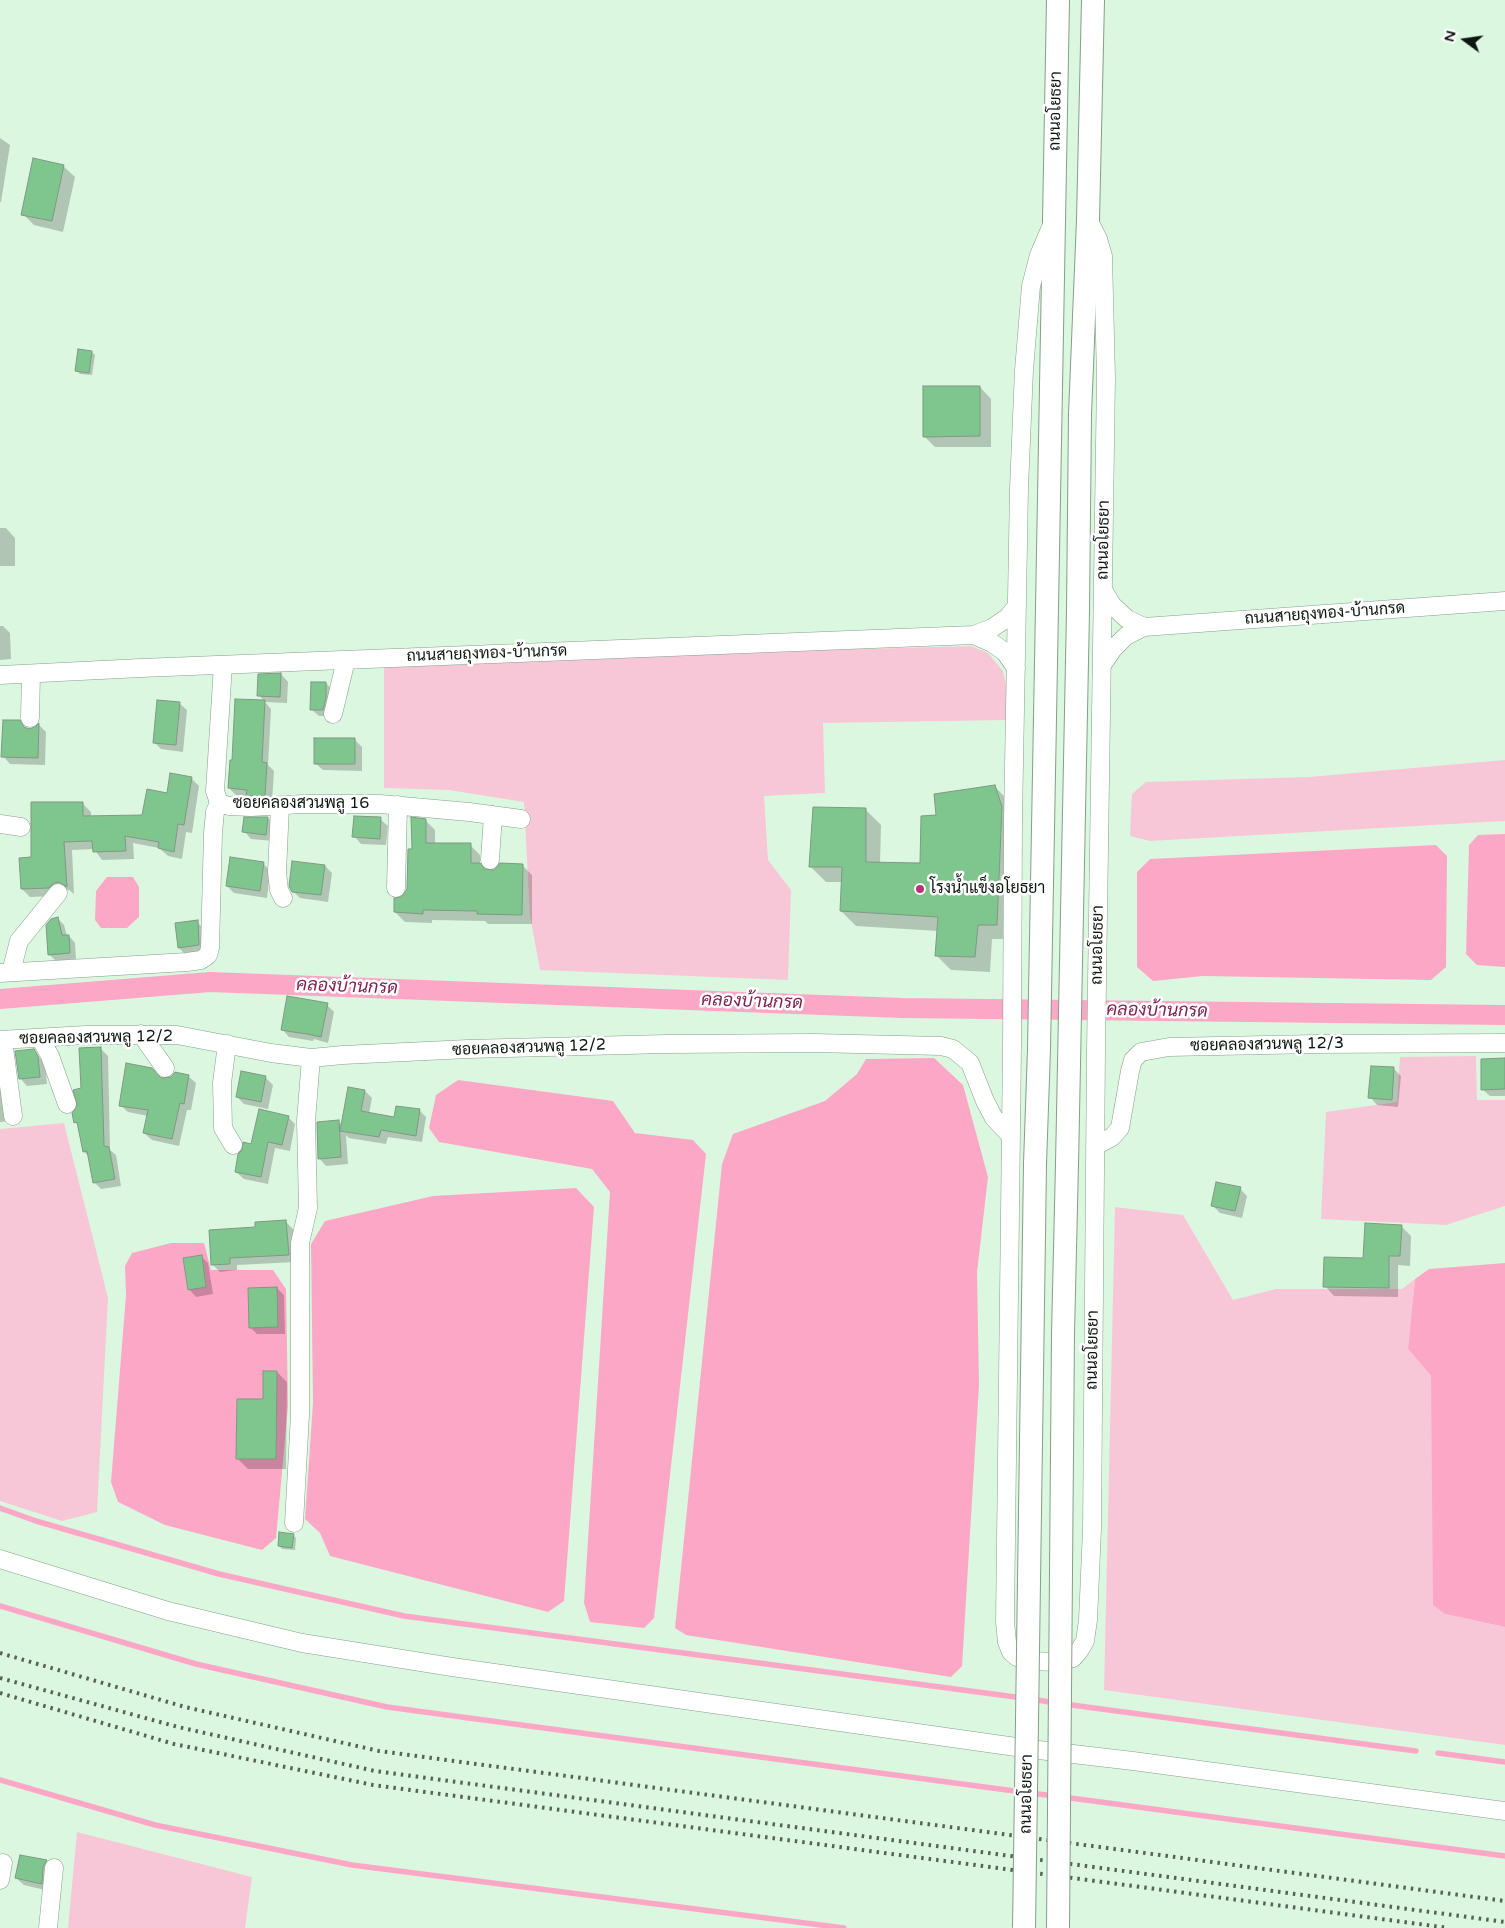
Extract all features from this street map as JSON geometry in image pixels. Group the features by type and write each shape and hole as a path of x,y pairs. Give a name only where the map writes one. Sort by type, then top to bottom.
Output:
{"main road":[{"name":"ถนนอโยธยา","path":"1024,1928 1035,1164 1039,1049 1058,0"},
{"name":"ถนนอโยธยา","path":"1058,1928 1063,1344 1078,611 1080,414 1088,220 1092,0"}],"street":[{"name":"ถนนอโยธยา","path":"1054,222 1039,255 1031,286 1024,370 1017,606 1011,990 1012,1048 1005,1622 1007,1642 1011,1652 1017,1657 1028,1661 1059,1662 1073,1658 1085,1642 1088,1620 1092,1529 1096,1050 1106,378 1103,256 1098,239 1088,220"},
{"path":"1103,589 1112,605 1127,619 1144,627"},
{"name":"ถนนสายถุงทอง-บ้านกรด","path":"1102,666 1119,642 1126,636 1144,627 1505,602"},
{"name":"ถนนสายถุงทอง-บ้านกรด","path":"0,675 974,636 992,628 1007,618 1017,606"},
{"name":"ถนนสายถุงทอง-บ้านกรด","path":"974,636 992,643 1005,652 1016,668"},
{"path":"333,714 346,660"},
{"name":"ซอยคลองสวนพลู 16","path":"223,665 215,791 219,803 244,807 380,804 493,815 521,820"},
{"path":"30,718 31,674"},
{"path":"58,893 19,941 6,973 201,960 208,956 210,948 213,832 215,812 219,803"},
{"path":"280,806 278,872 283,898"},
{"path":"396,888 398,806"},
{"path":"490,860 493,815"},
{"path":"0,824 21,827"},
{"path":"141,1034 165,1068"},
{"name":"ซอยคลองสวนพลู 12/2","path":"2,1040 86,1035 177,1035 272,1053 311,1058 468,1049 666,1044 814,1043 941,1046 953,1049 970,1063 994,1118 1011,1136"},
{"path":"40,1038 50,1056 68,1104"},
{"path":"2,1040 13,1116"},
{"name":"ซอยคลองสวนพลู 12/3","path":"1095,1146 1112,1137 1120,1128 1133,1060 1141,1052 1169,1047 1505,1042"},
{"path":"227,1044 222,1083 223,1128 233,1145"},
{"path":"294,1523 300,1415 300,1242 308,1208 306,1121 311,1058"},
{"path":"0,1559 168,1610 302,1643 452,1667 1030,1749 1153,1763 1505,1811"},
{"path":"48,1928 54,1868"}],"shaded area":[{"path":"971,646 988,653 1003,671 1006,684 1006,720 823,723 825,793 764,796 768,860 791,890 788,980 540,970 530,916 524,802 449,790 384,788 384,664"},
{"path":"1505,760 1505,821 1150,841 1130,836 1132,794 1146,782 1309,777"},
{"path":"1505,834 1505,967 1477,965 1466,954 1469,845 1478,835"},
{"path":"1436,845 1447,856 1446,967 1431,980 1203,976 1153,981 1137,967 1137,872 1150,859"},
{"path":"107,877 133,877 139,887 139,917 127,928 101,928 95,920 96,891"},
{"path":"1476,1056 1477,1100 1505,1100 1505,1206 1446,1225 1321,1219 1326,1112 1397,1102 1400,1057"},
{"path":"934,1058 963,1085 988,1177 977,1272 979,1385 962,1666 951,1677 686,1635 675,1628 722,1164 733,1134 825,1101 857,1074 866,1059"},
{"path":"458,1080 613,1101 635,1133 693,1140 706,1154 654,1618 644,1628 590,1622 584,1603 610,1192 592,1169 439,1142 429,1128 436,1095"},
{"path":"64,1123 108,1298 97,1512 62,1521 0,1501 0,1129"},
{"path":"576,1188 594,1207 564,1601 548,1612 330,1556 320,1533 305,1519 313,1403 311,1244 325,1221 433,1196"},
{"path":"1115,1207 1183,1215 1233,1300 1276,1289 1402,1289 1415,1279 1408,1349 1431,1376 1445,1614 1505,1627 1505,1745 1104,1690"},
{"path":"171,1243 204,1243 211,1270 273,1270 286,1289 288,1406 276,1538 262,1550 165,1525 118,1502 111,1482 126,1295 125,1266 132,1253"},
{"path":"1505,1263 1505,1627 1445,1614 1433,1605 1431,1376 1408,1349 1415,1279 1429,1269"},
{"path":"77,1832 252,1877 245,1928 68,1928"}],"building":[{"path":"33,158 64,165 52,221 21,215"},
{"path":"78,349 92,351 89,373 75,371"},
{"path":"923,386 980,386 980,436 923,437"},
{"path":"281,673 280,697 257,696 258,674"},
{"path":"311,682 326,682 326,697 323,710 310,710"},
{"path":"235,699 265,700 262,762 267,763 265,796 246,796 247,790 228,788 230,760 232,760"},
{"path":"157,700 180,702 176,745 153,743"},
{"path":"3,720 20,720 24,727 29,729 39,723 38,758 1,757"},
{"path":"314,738 355,738 355,764 314,764"},
{"path":"170,773 192,777 184,825 178,824 174,852 158,848 159,842 125,836 126,851 93,852 92,841 64,842 67,887 59,882 54,883 49,888 21,889 19,858 31,857 31,802 83,802 83,816 142,815 147,789 167,793"},
{"name":"โรงน้ำแข็งอโยธยา","path":"995,785 1002,807 997,925 978,925 975,957 935,956 938,917 840,911 842,867 809,867 813,807 866,808 866,862 920,863 921,816 936,815 934,794"},
{"path":"354,816 381,817 380,839 352,837"},
{"path":"244,817 268,817 266,835 242,832"},
{"path":"411,817 426,819 426,843 471,843 471,863 480,863 485,869 494,870 500,863 523,864 522,915 477,914 477,911 423,910 423,914 394,912 394,898 401,897 407,889 408,849 412,849"},
{"path":"230,857 264,862 260,891 226,886"},
{"path":"292,861 325,865 321,895 292,892 289,886"},
{"path":"58,917 62,935 69,935 70,953 48,955 46,925 51,919"},
{"path":"198,920 199,945 178,948 175,923"},
{"path":"287,996 328,1003 321,1037 307,1033 281,1030"},
{"path":"101,1047 104,1146 109,1147 115,1179 93,1183 87,1151 83,1152 77,1122 74,1123 72,1113 77,1105 73,1090 81,1088 79,1048"},
{"path":"34,1049 38,1056 40,1077 19,1079 15,1051"},
{"path":"1505,1058 1505,1089 1481,1090 1481,1059"},
{"path":"126,1063 152,1068 161,1078 171,1077 175,1072 189,1075 184,1104 180,1103 172,1139 143,1133 148,1110 119,1106"},
{"path":"1371,1066 1394,1067 1392,1100 1368,1098"},
{"path":"241,1071 266,1076 261,1102 236,1097"},
{"path":"348,1087 365,1090 361,1111 394,1117 396,1106 420,1109 416,1136 381,1130 379,1137 340,1131"},
{"path":"259,1109 289,1116 282,1145 268,1142 261,1177 235,1172 238,1154 242,1150 243,1142 251,1144"},
{"path":"339,1120 341,1157 318,1159 317,1122"},
{"path":"1216,1182 1241,1187 1235,1211 1211,1206"},
{"path":"286,1220 289,1255 230,1258 230,1264 211,1265 209,1230 255,1227 255,1222"},
{"path":"1365,1223 1402,1225 1400,1256 1389,1256 1389,1288 1323,1287 1324,1257 1363,1258"},
{"path":"202,1255 206,1287 188,1290 183,1258"},
{"path":"277,1287 278,1327 249,1328 248,1288"},
{"path":"263,1371 277,1371 276,1459 236,1459 237,1399 263,1399"},
{"path":"279,1532 294,1534 292,1548 278,1546"},
{"path":"20,1855 47,1860 43,1867 42,1884 15,1878"}],"waterway":[{"name":"คลองบ้านกรด","path":"0,999 210,982 902,1008 1505,1015"},
{"path":"0,1508 36,1521 219,1574 404,1616 1023,1698"},
{"path":"0,1606 196,1664 387,1707 1022,1792"},
{"path":"1032,1699 1055,1703"},
{"path":"1064,1704 1416,1751"},
{"path":"1438,1753 1505,1762"},
{"path":"0,1780 155,1825 352,1865 844,1928"},
{"path":"1031,1793 1054,1796"},
{"path":"1063,1797 1505,1856"}],"railway":[{"path":"0,1653 185,1707 379,1751 1505,1901"},
{"path":"0,1678 178,1727 375,1771 1505,1922"},
{"path":"0,1693 174,1744 373,1785 1449,1928"}],"place":[{"name":"โรงน้ำแข็งอโยธยา","path":"920,889"}]}
